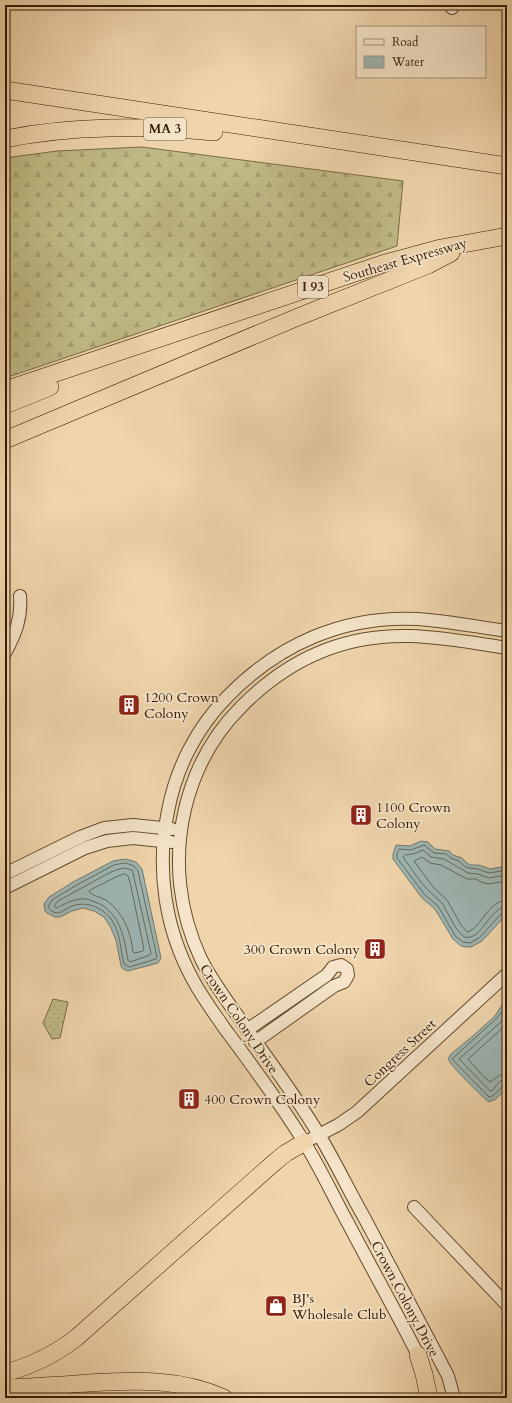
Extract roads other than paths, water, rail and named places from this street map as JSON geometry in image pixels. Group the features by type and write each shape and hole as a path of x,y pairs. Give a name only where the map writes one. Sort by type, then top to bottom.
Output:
{"highway":[{"path":"5,90 507,166"},
{"name":"MA 3","path":"5,139 68,130 128,127 266,138 326,139"},
{"name":"Southeast Expressway","path":"122,352 382,264 431,251 507,236"},
{"path":"5,440 428,265 472,242"},
{"path":"5,405 71,379 122,352"},
{"name":"I 93","path":"5,390 122,352"},
{"path":"5,1373 21,1369 41,1360 76,1338 276,1161 286,1153 312,1139"},
{"path":"418,1355 429,1398"},
{"path":"5,1388 105,1382 157,1381 183,1384 224,1398"}],"street":[{"path":"5,653 18,623 20,613 20,596"},
{"name":"Crown Colony Drive","path":"437,1398 430,1379 312,1139 202,996 184,963 174,936 165,902 162,871 164,828 170,800 178,776 191,747 202,728 237,686 262,665 284,650 314,636 338,628 386,619 426,620 507,631"},
{"name":"Crown Colony Drive","path":"454,1398 448,1376 437,1355 312,1139 255,1042 208,973 192,938 181,892 180,843 186,805 194,782 206,755 218,734 232,716 254,693 272,678 293,665 313,655 335,647 356,641 387,636 433,637 507,648"},
{"path":"5,874 80,837 104,828 128,825 181,831"},
{"path":"5,888 85,848 102,842 128,838 180,843"},
{"path":"247,1030 326,975 331,969 331,980 335,983 341,983 334,986 255,1042"},
{"name":"Congress Street","path":"312,1139 338,1125 357,1112 507,974"},
{"path":"414,1208 507,1305"}],"water":[{"path":"421,841 428,842 435,849 449,851 453,855 462,858 470,865 479,865 490,869 507,866 507,914 482,941 471,947 461,946 453,939 435,909 422,898 393,859 396,845 410,846"},
{"path":"126,859 136,862 142,869 161,958 158,963 128,971 123,969 121,966 116,940 104,917 94,911 83,908 72,911 60,917 55,917 45,911 44,904 49,897 73,882 113,861"},
{"path":"507,1002 507,1087 496,1099 489,1102 460,1074 448,1059 451,1054 495,1016 502,1005"}],"place":[{"name":"1200 Crown Colony","path":"129,705"},
{"name":"1100 Crown Colony","path":"361,815"},
{"name":"300 Crown Colony","path":"375,949"},
{"name":"400 Crown Colony","path":"189,1099"},
{"name":"BJ's Wholesale Club","path":"276,1306"}]}
